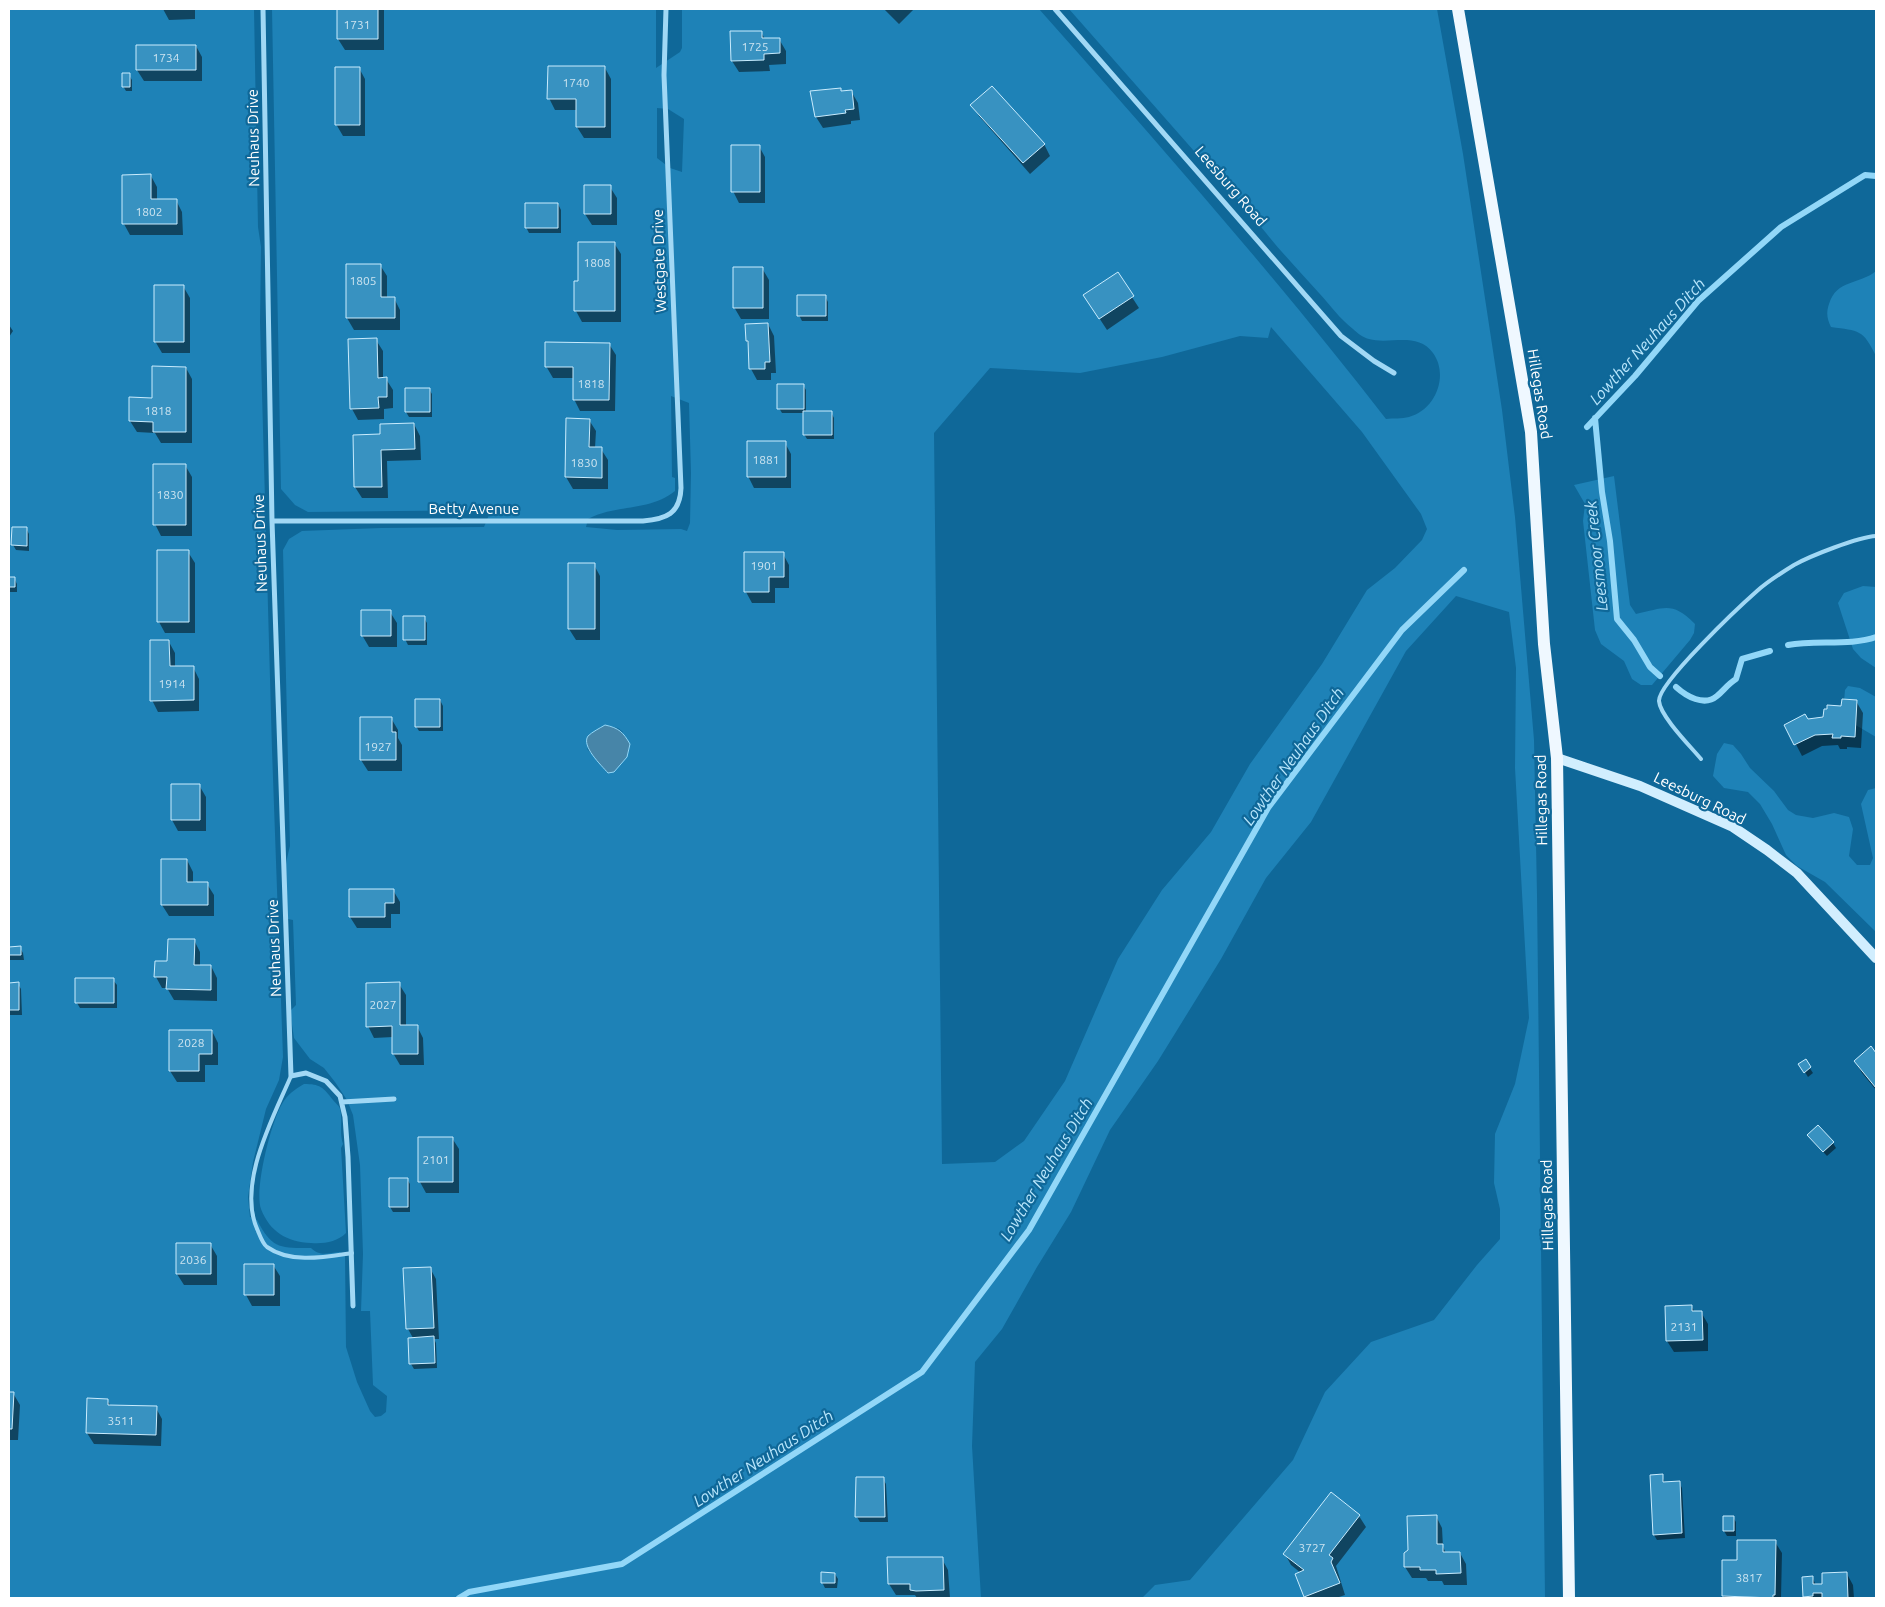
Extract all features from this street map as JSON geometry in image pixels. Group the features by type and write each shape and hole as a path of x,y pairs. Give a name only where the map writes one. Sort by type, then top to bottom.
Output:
{"main road":[{"name":"Hillegas Road","path":"1458,9 1531,432 1544,644 1557,758 1569,1598"},
{"name":"Leesburg Road","path":"1557,758 1640,786 1733,828 1767,850 1797,873 1876,958"}],"street":[{"name":"Neuhaus Drive","path":"263,9 272,521 291,1076"},
{"name":"Westgate Drive","path":"666,9 664,75 681,488 681,500 674,511"},
{"name":"Leesburg Road","path":"1055,9 1340,336 1394,374"},
{"name":"Betty Avenue","path":"272,521 643,521 659,520 674,511"},
{"path":"291,1076 306,1072 326,1081 340,1096 342,1102 348,1157 354,1306"},
{"path":"342,1102 394,1098"}],"lane":[{"path":"1701,759 1669,721 1659,701 1661,690 1669,679 1690,655 1756,591 1773,578 1796,564 1855,540 1876,536"},
{"name":"Neuhaus Drive","path":"291,1076 267,1131 252,1179 252,1218 265,1246 286,1256 319,1258 352,1253"}],"shaded area":[{"path":"9,9 254,9 258,227 261,247 260,322 283,1057 279,1080 266,1109 253,1162 248,1197 250,1217 257,1220 267,1237 273,1242 284,1247 311,1248 318,1253 340,1252 345,1256 346,1347 357,1382 370,1411 375,1417 381,1416 386,1412 387,1396 373,1385 370,1311 361,1311 363,1254 360,1165 353,1115 347,1100 335,1082 324,1068 310,1059 294,1038 290,1011 296,1005 293,920 288,919 284,901 285,873 290,846 283,550 289,539 302,531 484,527 491,510 308,512 295,505 281,489 272,9 656,9 656,68 680,52 682,48 682,9 1039,9 1259,262 1386,419 1406,418 1418,413 1433,399 1440,381 1440,371 1433,353 1427,346 1411,340 1377,340 1367,338 1359,334 1344,321 1069,9 1437,9 1463,154 1502,410 1515,517 1534,740 1545,1598 1142,1598 1155,1585 1190,1580 1293,1460 1325,1392 1371,1342 1434,1320 1500,1239 1500,1209 1494,1183 1495,1134 1515,1084 1529,1018 1515,768 1516,668 1509,612 1456,596 1406,651 1311,822 1266,878 1221,959 1158,1061 1110,1130 1071,1212 1002,1329 975,1362 972,1446 981,1598 9,1598","holes":["657,108 668,109 684,119 682,172 670,168 657,158","1271,327 1362,432 1421,514 1427,529 1422,540 1395,568 1367,590 1322,664 1250,764 1211,832 1162,890 1118,959 1065,1081 1024,1141 995,1162 942,1164 934,433 990,368 1080,373 1162,357 1240,336 1268,338","671,396 689,403 691,473 690,523 687,531 681,529 617,530 586,527 588,519 598,514 643,505 665,498 675,491 675,478 672,477","605,725 618,728 623,732 597,759 587,749"]},
{"path":"1876,271 1876,356 1867,341 1859,333 1848,329 1831,327 1827,313 1829,304 1837,290"},
{"path":"1614,476 1630,605 1636,614 1661,608 1674,609 1695,624 1694,633 1690,640 1652,685 1641,685 1632,679 1624,661 1601,644 1595,630 1583,521 1585,504 1574,485"},
{"path":"1863,586 1876,587 1876,668 1861,658 1853,649 1838,603 1844,593"},
{"path":"1848,686 1860,688 1876,697 1876,737 1847,720 1843,713 1845,690"},
{"path":"605,725 620,731 630,744 627,757 614,772 608,773 587,745 588,736"},
{"path":"1724,743 1733,745 1750,768 1774,791 1788,810 1796,815 1813,818 1834,813 1849,817 1853,829 1849,856 1857,865 1870,865 1873,858 1861,804 1868,790 1876,788 1876,932 1825,882 1797,866 1786,855 1772,824 1760,804 1748,792 1724,788 1713,776 1717,754"},
{"path":"304,1084 324,1089 339,1106 341,1113 346,1233 339,1238 325,1243 302,1242 280,1234 269,1224 261,1209 259,1200 262,1172 273,1125 286,1098"}],"building":[{"path":"337,9 378,9 378,39 337,39"},
{"path":"730,31 762,31 762,38 780,38 780,53 764,54 764,60 731,61"},
{"path":"136,45 196,45 196,70 136,70"},
{"path":"548,66 605,66 605,127 576,127 576,99 547,99"},
{"path":"335,67 360,67 360,125 335,125"},
{"path":"122,73 130,73 130,87 122,87"},
{"path":"992,86 1045,144 1023,163 970,105"},
{"path":"841,88 841,91 852,90 854,109 845,110 846,113 815,117 810,91"},
{"path":"731,145 760,145 760,192 731,192"},
{"path":"151,174 151,199 177,199 177,224 122,224 122,175"},
{"path":"584,185 611,185 611,214 584,214"},
{"path":"525,203 558,203 558,228 525,228"},
{"path":"578,242 615,242 615,311 574,311 574,281 578,281"},
{"path":"346,264 381,264 381,297 395,297 395,318 346,318"},
{"path":"733,267 763,267 763,308 733,308"},
{"path":"1118,272 1134,296 1099,319 1083,295"},
{"path":"154,285 184,285 184,342 154,342"},
{"path":"797,295 826,295 826,316 797,316"},
{"path":"768,323 770,362 765,362 765,369 749,369 745,324"},
{"path":"377,338 378,378 387,377 387,397 378,397 379,408 350,409 348,339"},
{"path":"545,342 610,343 609,400 573,400 573,367 545,367"},
{"path":"152,366 186,367 186,432 153,432 153,422 129,421 129,397 152,398"},
{"path":"777,384 804,384 804,409 777,409"},
{"path":"405,388 430,388 430,412 405,412"},
{"path":"803,411 832,411 832,435 803,435"},
{"path":"566,418 590,419 589,447 602,447 602,478 565,477"},
{"path":"414,423 415,449 381,450 382,487 354,487 353,435 380,434 380,424"},
{"path":"747,441 786,441 786,477 747,477"},
{"path":"153,464 186,464 186,525 153,525"},
{"path":"12,527 27,527 27,546 11,545"},
{"path":"157,550 189,550 189,622 157,622"},
{"path":"744,552 784,552 784,577 769,577 769,592 744,592"},
{"path":"568,563 595,563 595,629 568,629"},
{"path":"9,577 15,577 15,587 9,587"},
{"path":"361,610 391,610 391,636 361,636"},
{"path":"403,616 425,616 425,640 403,640"},
{"path":"150,640 169,640 170,666 194,666 194,700 150,701"},
{"path":"415,699 440,699 440,727 415,727"},
{"path":"1842,699 1857,700 1855,737 1841,736 1841,738 1832,738 1833,734 1815,735 1794,745 1784,725 1805,714 1808,719 1823,717 1824,709 1827,709 1827,705 1841,706"},
{"path":"360,717 392,717 392,732 396,732 396,760 360,760"},
{"path":"171,784 200,784 200,820 171,820"},
{"path":"161,859 187,859 187,882 208,882 208,905 161,905"},
{"path":"349,889 394,889 394,903 385,903 385,917 349,917"},
{"path":"168,939 195,939 194,965 211,965 211,990 166,989 167,977 154,977 155,961 167,961"},
{"path":"21,946 21,955 9,955 9,947"},
{"path":"75,978 114,978 114,1003 75,1003"},
{"path":"19,982 19,1010 9,1010 9,983"},
{"path":"400,982 400,1025 418,1025 418,1054 392,1054 392,1026 366,1027 366,983"},
{"path":"169,1030 212,1030 212,1054 199,1054 199,1071 169,1071"},
{"path":"1871,1046 1876,1053 1876,1088 1854,1061"},
{"path":"1806,1059 1811,1067 1804,1073 1798,1064"},
{"path":"1818,1125 1834,1142 1823,1152 1807,1135"},
{"path":"418,1137 453,1137 453,1182 418,1182"},
{"path":"389,1178 408,1178 408,1207 389,1207"},
{"path":"176,1243 211,1243 211,1274 176,1274"},
{"path":"244,1264 274,1264 274,1295 244,1295"},
{"path":"431,1267 434,1328 406,1329 403,1268"},
{"path":"1692,1305 1692,1311 1702,1311 1703,1340 1666,1341 1665,1306"},
{"path":"434,1336 435,1363 409,1364 408,1338"},
{"path":"9,1392 14,1392 12,1429 9,1429"},
{"path":"87,1398 108,1399 108,1405 157,1406 156,1435 86,1433"},
{"path":"1663,1474 1663,1482 1680,1481 1682,1533 1653,1535 1650,1475"},
{"path":"856,1477 884,1477 885,1517 855,1517"},
{"path":"1331,1492 1360,1515 1329,1555 1333,1558 1331,1562 1340,1583 1304,1597 1295,1574 1304,1570 1283,1554"},
{"path":"1437,1515 1437,1544 1443,1544 1443,1552 1460,1552 1461,1573 1436,1574 1436,1570 1404,1567 1404,1553 1408,1550 1407,1516"},
{"path":"1723,1516 1734,1516 1734,1531 1723,1531"},
{"path":"1737,1540 1776,1540 1775,1595 1773,1595 1773,1598 1722,1596 1722,1560 1737,1560"},
{"path":"887,1557 943,1557 944,1590 916,1591 910,1590 910,1584 888,1584"},
{"path":"821,1572 835,1573 835,1583 821,1583"},
{"path":"1847,1572 1848,1598 1822,1598 1822,1593 1813,1593 1813,1596 1803,1597 1802,1577 1813,1576 1813,1584 1822,1584 1822,1573"}],"waterway":[{"name":"Lowther Neuhaus Ditch","path":"1587,427 1635,376 1698,301 1781,227 1865,175 1876,176"},
{"name":"Leesmoor Creek","path":"1595,418 1602,492 1610,541 1617,619 1634,640 1650,667 1660,676"},
{"name":"Lowther Neuhaus Ditch","path":"459,1598 469,1592 622,1564 922,1372 1029,1230 1268,808 1402,630 1464,570"},
{"name":"Leesmoor Creek","path":"1788,645 1845,642 1876,637"},
{"name":"Leesmoor Creek","path":"1676,687 1695,699 1712,699 1736,679 1742,659 1770,651"}]}
